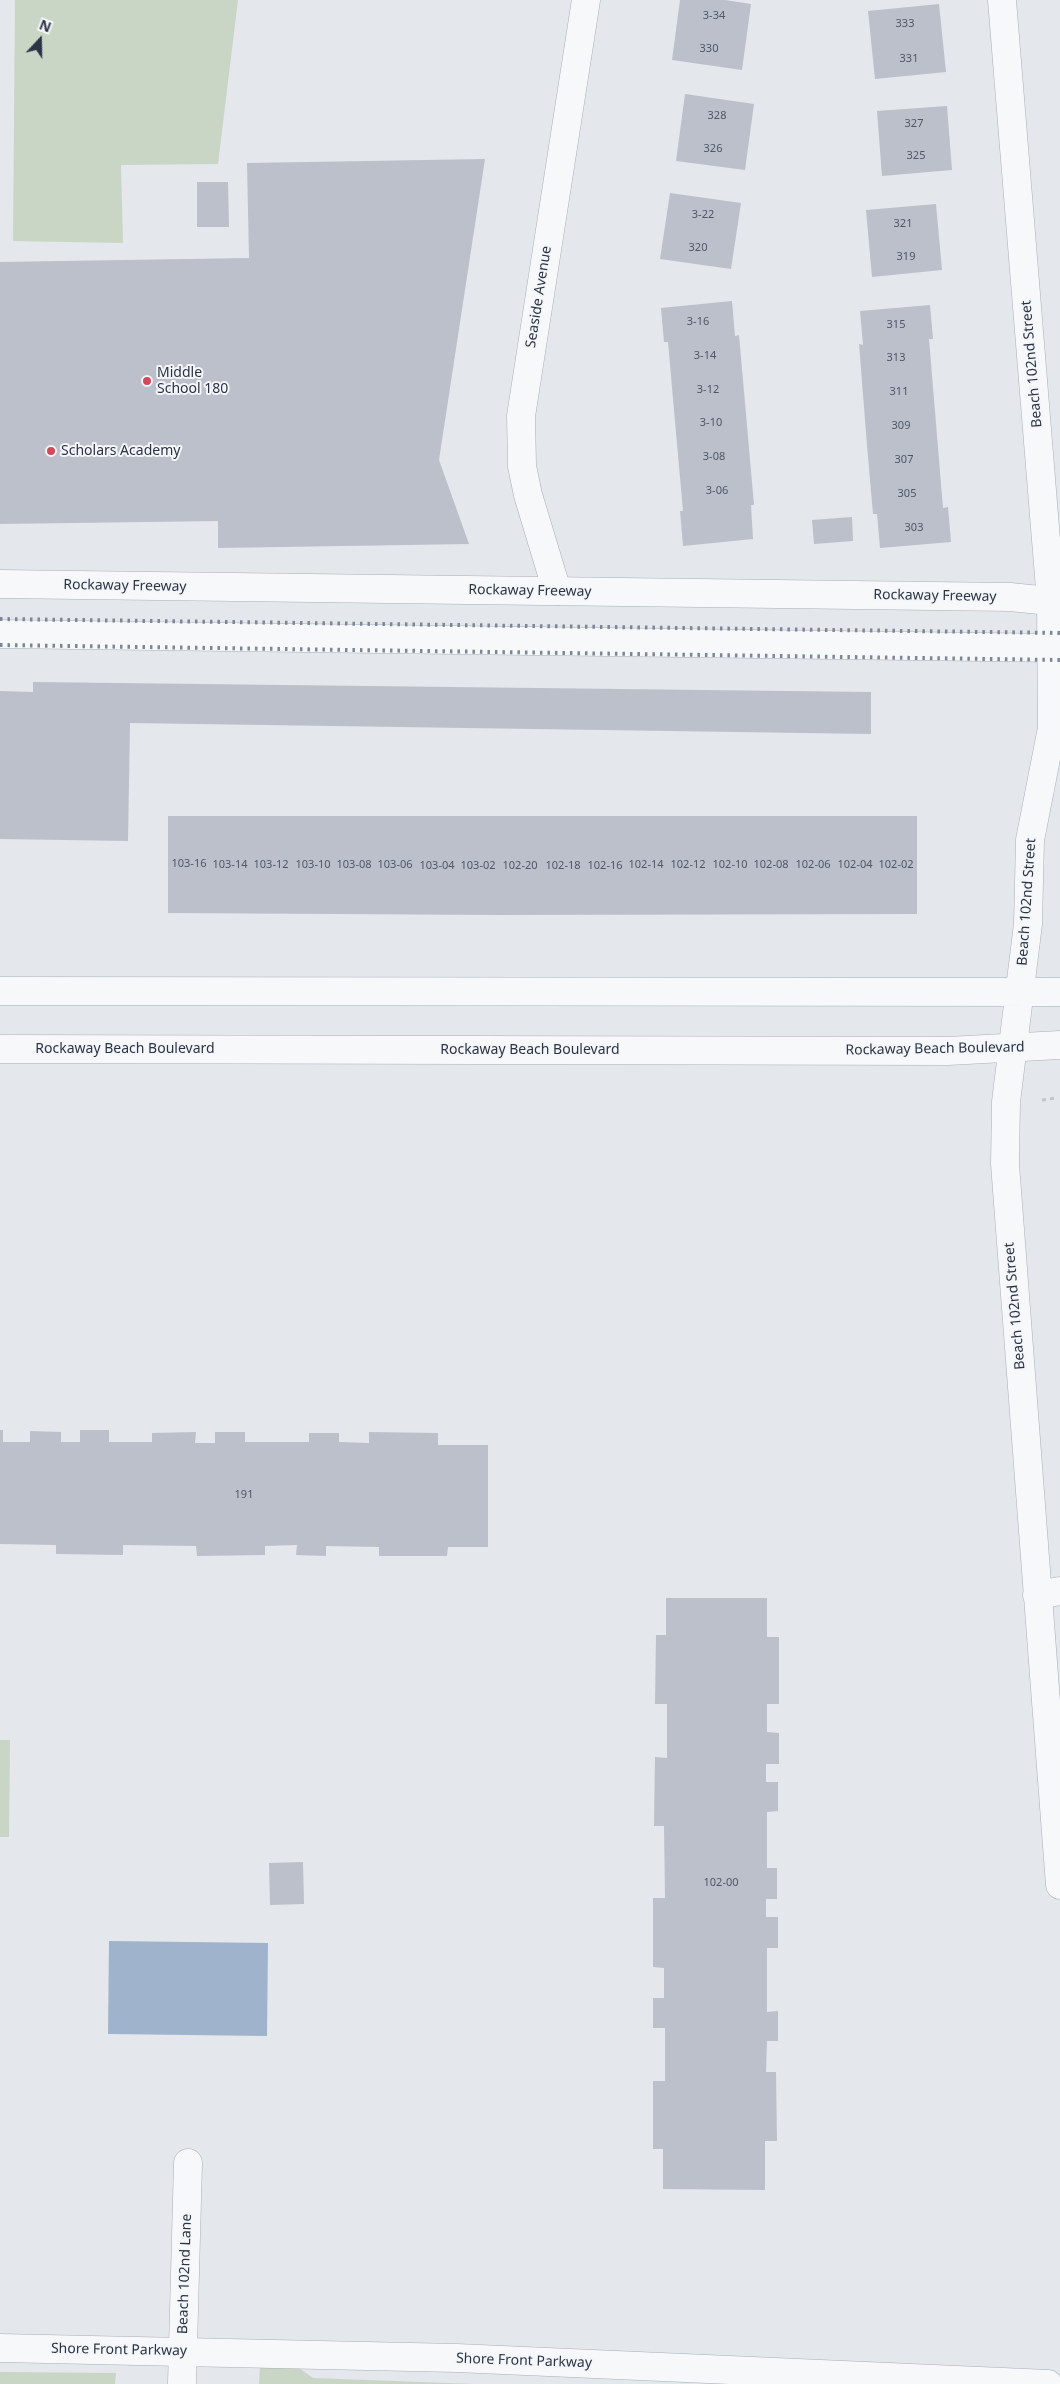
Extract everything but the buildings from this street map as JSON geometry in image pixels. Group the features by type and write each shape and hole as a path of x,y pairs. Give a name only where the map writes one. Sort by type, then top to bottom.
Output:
{"street":[{"name":"Seaside Avenue","path":"557,591 524,475 520,439 521,416 586,0"},
{"name":"Beach 102nd Street","path":"1002,0 1055,601 1052,728 1030,840 1028,924 1004,1135 1005,1182 1034,1535 1048,1593 1060,1885"},
{"name":"Rockaway Freeway","path":"0,584 1010,597 1055,601"},
{"path":"0,634 1055,648"},
{"name":"Beach 102nd Street","path":"1052,728 1060,763"},
{"path":"0,991 1060,992"},
{"name":"Rockaway Beach Boulevard","path":"0,1049 948,1051 1060,1044"},
{"name":"Beach 102nd Lane","path":"182,2384 188,2163"},
{"name":"Shore Front Parkway","path":"0,2348 458,2358 1048,2384"}],"path":[{"path":"1038,1100 1056,1098"}],"green space":[{"path":"15,0 238,0 218,164 121,165 123,243 13,241"},
{"path":"0,1740 10,1740 9,1837 0,1837"},
{"path":"260,2366 299,2368 313,2378 475,2384 259,2384"},
{"path":"0,2372 116,2373 115,2384 0,2384"}],"water":[{"path":"109,1941 268,1943 267,2036 108,2034"}],"railway":[{"path":"0,619 1060,633"},
{"path":"0,645 1060,660"}],"place":[{"name":"Middle School 180","path":"147,381"},
{"name":"Scholars Academy","path":"51,451"}]}
